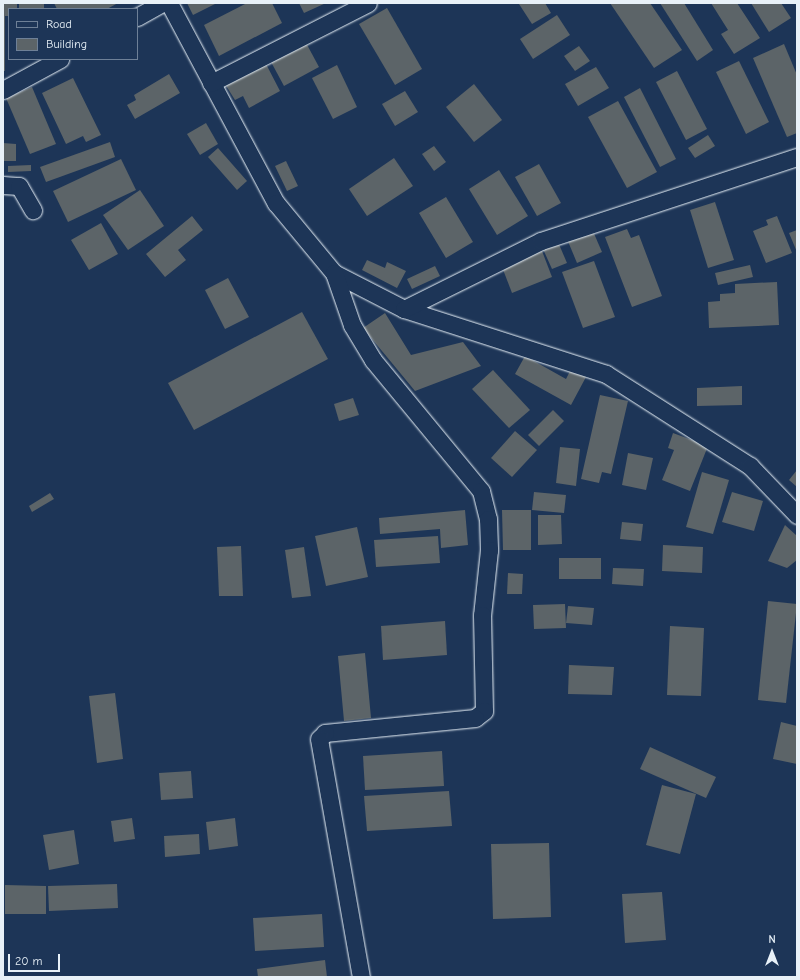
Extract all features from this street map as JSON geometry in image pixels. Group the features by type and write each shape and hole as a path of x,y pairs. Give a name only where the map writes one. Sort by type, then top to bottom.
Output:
{"street":[{"path":"138,16 162,3"},
{"path":"169,3 276,204 334,273 352,324 373,360 481,491 488,519 488,542 482,616 484,711 480,715 325,733 319,739 361,977"},
{"path":"212,83 368,3"},
{"path":"3,90 58,60"},
{"path":"404,309 541,242 797,157"},
{"path":"3,185 19,186 33,210"},
{"path":"334,273 404,309 606,374 750,466 797,515"}],"building":[{"path":"19,3 44,3 44,8 19,8"},
{"path":"54,3 118,3 109,8 56,8"},
{"path":"187,3 217,3 193,15"},
{"path":"247,3 272,3 282,23 219,56 204,25"},
{"path":"299,3 326,3 304,13"},
{"path":"545,3 551,13 532,24 519,4"},
{"path":"610,3 650,3 682,50 654,68"},
{"path":"660,3 684,3 713,50 697,61"},
{"path":"711,3 737,3 760,38 734,54 721,34 728,30"},
{"path":"751,3 781,3 791,18 769,32"},
{"path":"3,4 17,4 17,8 8,8 8,16 5,16 5,71 3,71"},
{"path":"387,8 422,69 395,85 359,24"},
{"path":"557,15 570,35 533,59 520,39"},
{"path":"305,41 319,67 284,86 270,60"},
{"path":"784,44 797,75 797,133 787,137 753,58"},
{"path":"579,46 590,61 575,71 564,56"},
{"path":"739,61 769,122 746,134 716,72"},
{"path":"265,62 280,91 249,108 243,96 235,100 225,84"},
{"path":"337,65 357,107 333,119 312,78"},
{"path":"596,67 609,88 578,106 565,84"},
{"path":"677,71 707,129 686,140 656,82"},
{"path":"169,74 180,93 135,119 127,105 136,100 134,95"},
{"path":"73,78 101,135 86,142 83,136 66,144 42,93"},
{"path":"474,84 502,120 474,142 446,107"},
{"path":"32,87 56,144 30,154 6,98"},
{"path":"640,88 676,159 660,167 624,97"},
{"path":"405,91 418,112 395,126 382,104"},
{"path":"618,101 657,172 627,188 588,117"},
{"path":"206,123 218,144 200,155 187,134"},
{"path":"708,135 715,146 695,158 688,148"},
{"path":"110,142 115,157 46,182 40,167"},
{"path":"3,143 16,144 16,161 3,161"},
{"path":"434,146 446,162 434,171 422,154"},
{"path":"218,148 247,181 237,190 208,157"},
{"path":"394,158 413,186 367,216 349,189"},
{"path":"121,159 136,190 68,222 53,191"},
{"path":"286,161 298,186 287,191 275,166"},
{"path":"539,164 561,203 537,216 515,177"},
{"path":"31,165 31,171 8,172 8,166"},
{"path":"499,170 528,216 497,235 469,189"},
{"path":"140,190 164,226 128,250 103,215"},
{"path":"446,197 473,242 446,258 419,213"},
{"path":"715,202 734,260 708,268 690,210"},
{"path":"192,216 203,230 178,250 186,260 165,277 146,254"},
{"path":"777,216 792,253 766,263 753,231 768,225 766,220"},
{"path":"101,223 118,254 89,270 71,240"},
{"path":"592,229 602,252 577,263 567,239"},
{"path":"627,229 631,238 639,235 662,296 632,307 605,237"},
{"path":"797,230 797,252 789,233"},
{"path":"558,242 567,263 552,269 543,249"},
{"path":"542,251 552,277 512,293 502,267"},
{"path":"367,260 385,268 387,262 406,271 397,288 362,270"},
{"path":"594,261 615,317 583,328 562,272"},
{"path":"750,265 753,277 718,285 715,273"},
{"path":"435,266 440,276 412,289 407,279"},
{"path":"228,278 249,317 225,329 205,290"},
{"path":"777,282 779,325 709,328 708,302 720,301 720,294 735,293 735,284"},
{"path":"302,312 328,359 194,430 168,383"},
{"path":"385,313 411,355 463,342 481,366 415,391 363,328"},
{"path":"525,356 566,379 571,369 586,377 571,405 515,374"},
{"path":"493,370 530,410 509,428 472,389"},
{"path":"742,386 742,405 697,406 697,388"},
{"path":"600,395 628,401 611,474 602,472 599,483 581,479"},
{"path":"353,398 359,415 339,421 334,404"},
{"path":"553,410 564,421 539,446 528,435"},
{"path":"515,431 537,450 512,477 491,458"},
{"path":"673,433 708,446 690,491 662,480 674,450 668,448"},
{"path":"560,447 580,449 576,486 556,483"},
{"path":"628,453 653,458 646,490 622,485"},
{"path":"797,470 797,487 789,480"},
{"path":"702,472 729,480 713,534 686,527"},
{"path":"534,492 566,495 564,513 532,510"},
{"path":"732,492 763,501 754,531 722,522"},
{"path":"50,493 54,499 32,512 29,506"},
{"path":"465,510 468,545 441,548 440,529 380,534 379,518"},
{"path":"502,510 531,510 531,550 503,550"},
{"path":"538,515 561,515 562,544 538,545"},
{"path":"622,522 643,524 641,541 620,539"},
{"path":"785,525 797,536 797,560 787,568 768,561"},
{"path":"357,527 368,577 326,586 315,536"},
{"path":"438,536 440,563 376,567 374,540"},
{"path":"663,545 703,547 702,573 662,571"},
{"path":"241,546 243,596 219,596 217,547"},
{"path":"304,547 311,596 292,598 285,550"},
{"path":"559,558 601,558 601,579 559,579"},
{"path":"613,568 644,569 643,586 612,584"},
{"path":"508,573 523,574 522,594 507,594"},
{"path":"768,601 797,604 786,703 758,700"},
{"path":"565,604 566,628 534,629 533,605"},
{"path":"568,606 594,608 592,625 566,623"},
{"path":"445,621 447,655 383,660 381,626"},
{"path":"670,626 704,628 701,696 667,695"},
{"path":"365,653 371,718 344,721 338,656"},
{"path":"569,665 614,667 612,695 568,694"},
{"path":"115,693 123,759 97,763 89,696"},
{"path":"781,722 797,726 797,764 773,759"},
{"path":"650,747 716,777 706,798 640,769"},
{"path":"442,751 444,786 365,790 363,756"},
{"path":"191,771 193,798 161,800 159,773"},
{"path":"662,785 696,794 680,854 646,845"},
{"path":"449,791 452,826 367,831 364,796"},
{"path":"132,818 135,839 114,842 111,821"},
{"path":"235,818 238,846 209,850 206,822"},
{"path":"74,830 79,864 49,870 43,835"},
{"path":"199,834 200,854 165,857 164,836"},
{"path":"549,843 551,917 493,919 491,844"},
{"path":"117,884 118,908 49,911 48,886"},
{"path":"5,885 46,886 46,914 5,914"},
{"path":"662,892 666,940 625,943 622,894"},
{"path":"322,914 324,947 255,951 253,918"},
{"path":"325,960 327,977 258,977 257,969"}]}
